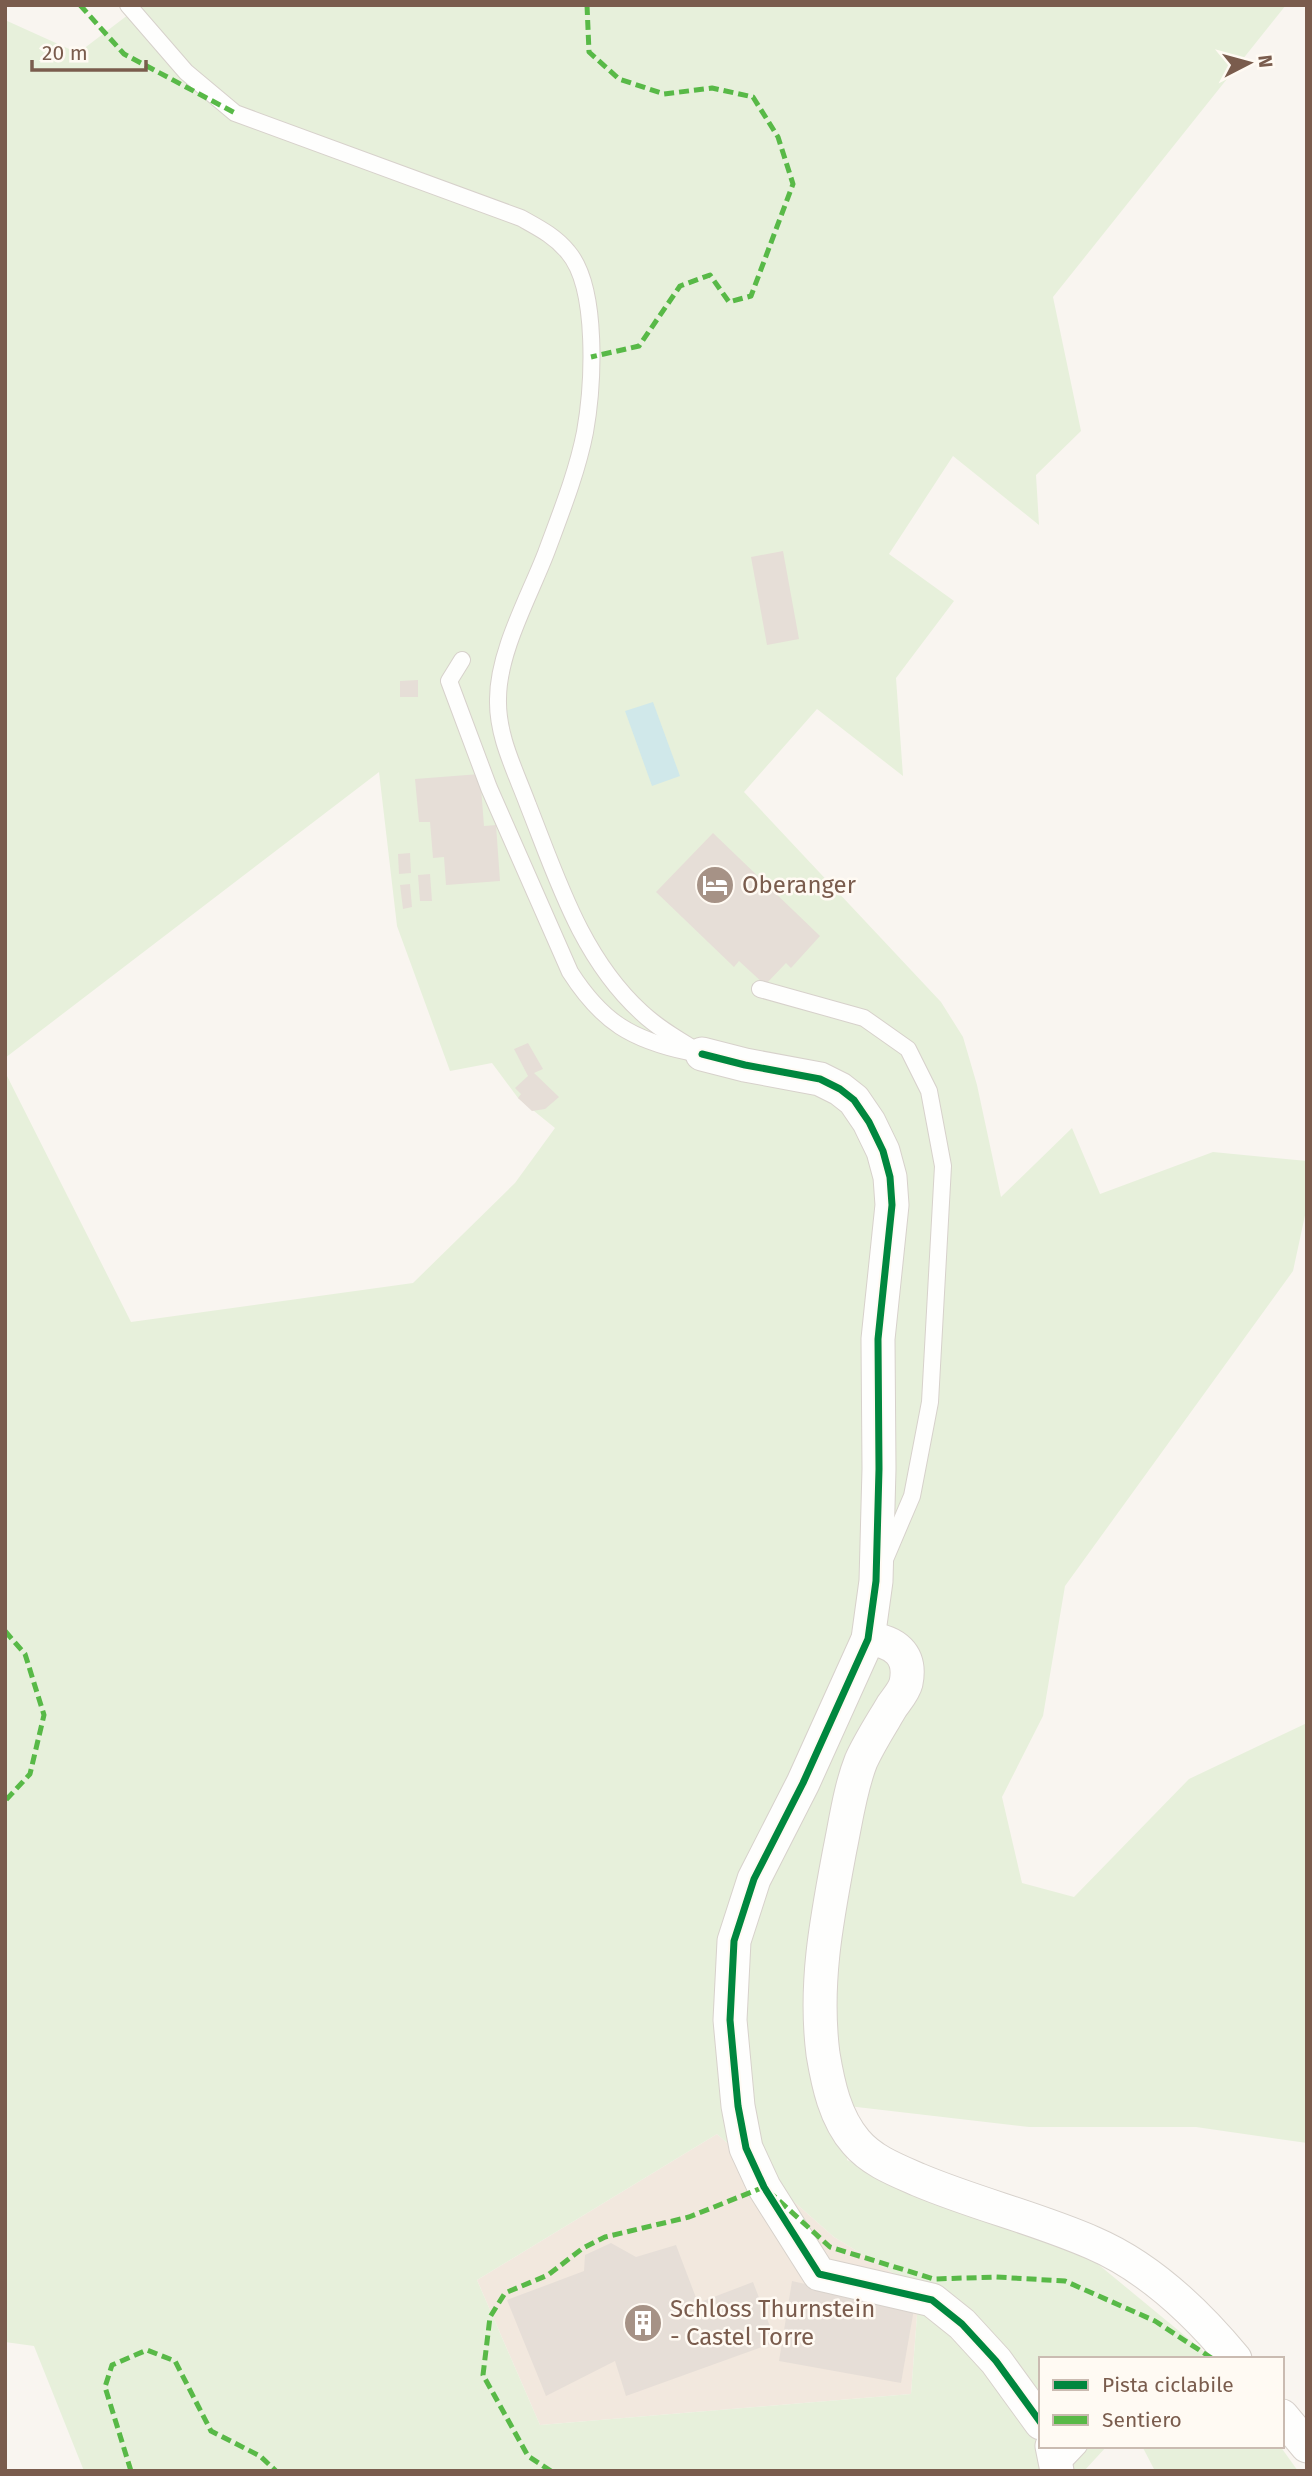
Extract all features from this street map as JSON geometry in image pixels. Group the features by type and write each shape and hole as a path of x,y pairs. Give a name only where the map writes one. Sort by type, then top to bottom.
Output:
{"street":[{"path":"702,1054 820,1079 854,1100 869,1122 883,1151 890,1177 892,1205 878,1339 876,1581 868,1639 803,1783 754,1879 734,1941 730,2020 738,2106 746,2148 764,2187 818,2274 932,2300 962,2324 996,2361 1039,2420"},
{"path":"868,1639 886,1641 897,1648 906,1664 905,1685 861,1761 847,1815 822,1948 820,2025 831,2091 840,2118 856,2142 873,2158 901,2172 943,2190 1081,2238 1122,2257 1161,2285 1214,2333 1234,2357"},
{"path":"1284,2418 1307,2446"}],"lane":[{"path":"128,5 186,72 235,113 521,218 550,233 570,253 583,277 589,308 592,357 585,432 546,552 500,674 500,730 565,900 593,955 641,1013 664,1031 702,1054"},
{"path":"462,660 449,681 489,788 570,972 585,996 608,1019 627,1032 659,1045 702,1054"},
{"path":"760,989 864,1018 908,1048 929,1091 943,1166 930,1402 912,1496 876,1581"}],"shaded area":[{"path":"717,2134 834,2237 919,2289 911,2394 540,2425 477,2280"}],"green space":[{"path":"141,5 1286,5 1053,297 1081,431 1036,475 1039,525 953,456 889,554 954,601 896,678 903,776 817,709 744,792 941,1002 963,1037 977,1085 1001,1197 1072,1128 1100,1194 1213,1152 1307,1161 1307,1206 1293,1271 1065,1586 1043,1716 1002,1797 1022,1883 1074,1897 1189,1779 1307,1723 1307,2143 1196,2127 1029,2127 848,2106 847,2160 1093,2260 1211,2357 1039,2357 1039,2448 1105,2448 1084,2471 84,2471 34,2346 5,2342 5,1072 131,1322 413,1283 515,1183 555,1128 518,1098 492,1063 450,1071 397,926 379,772 5,1058 5,20 78,53","holes":["717,2134 834,2237 919,2289 911,2394 540,2425 477,2280"]},
{"path":"1143,2448 1281,2448 1298,2471 1155,2471"}],"water":[{"path":"653,702 680,776 652,786 625,711"}],"building":[{"path":"783,551 799,639 767,645 751,557"},
{"path":"418,680 418,697 400,697 400,681"},
{"path":"480,774 484,826 496,825 500,881 446,885 444,857 433,858 430,822 419,822 415,779"},
{"path":"713,833 820,936 791,968 786,963 765,985 739,961 734,967 656,892"},
{"path":"410,853 411,873 399,874 398,854"},
{"path":"430,874 432,901 420,901 418,875"},
{"path":"410,884 412,907 403,909 400,885"},
{"path":"528,1043 543,1069 534,1073 559,1097 545,1109 532,1111 518,1098 521,1094 515,1088 528,1076 514,1049"},
{"name":"Schloss Thurnstein - Castel Torre","path":"611,2243 636,2257 676,2245 698,2303 753,2282 776,2342 626,2396 615,2361 546,2396 507,2300 584,2271 585,2255"},
{"path":"792,2281 914,2309 901,2383 779,2361"}],"marked path":[{"path":"80,5 124,54 235,113"},
{"path":"587,5 589,52 619,79 664,94 712,88 753,97 778,137 793,184 751,296 729,302 710,275 680,286 639,346 591,357"},
{"path":"5,1631 25,1654 44,1715 30,1774 5,1801"},
{"path":"551,2471 528,2456 483,2375 490,2317 505,2293 548,2275 583,2248 605,2237 689,2217 764,2187 830,2247 934,2279 996,2277 1065,2281 1155,2321 1210,2357"},
{"path":"131,2471 105,2387 112,2365 147,2350 175,2361 211,2431 260,2456 276,2471"}],"cycle path":[{"path":"702,1054 820,1079 854,1100 869,1122 883,1151 890,1177 892,1205 878,1339 876,1581 868,1639 803,1783 754,1879 734,1941 730,2020 738,2106 746,2148 764,2187 819,2274 932,2300 962,2324 996,2361 1039,2420"}],"place":[{"name":"Oberanger","path":"715,885"},
{"name":"Schloss Thurnstein - Castel Torre","path":"643,2323"}]}
